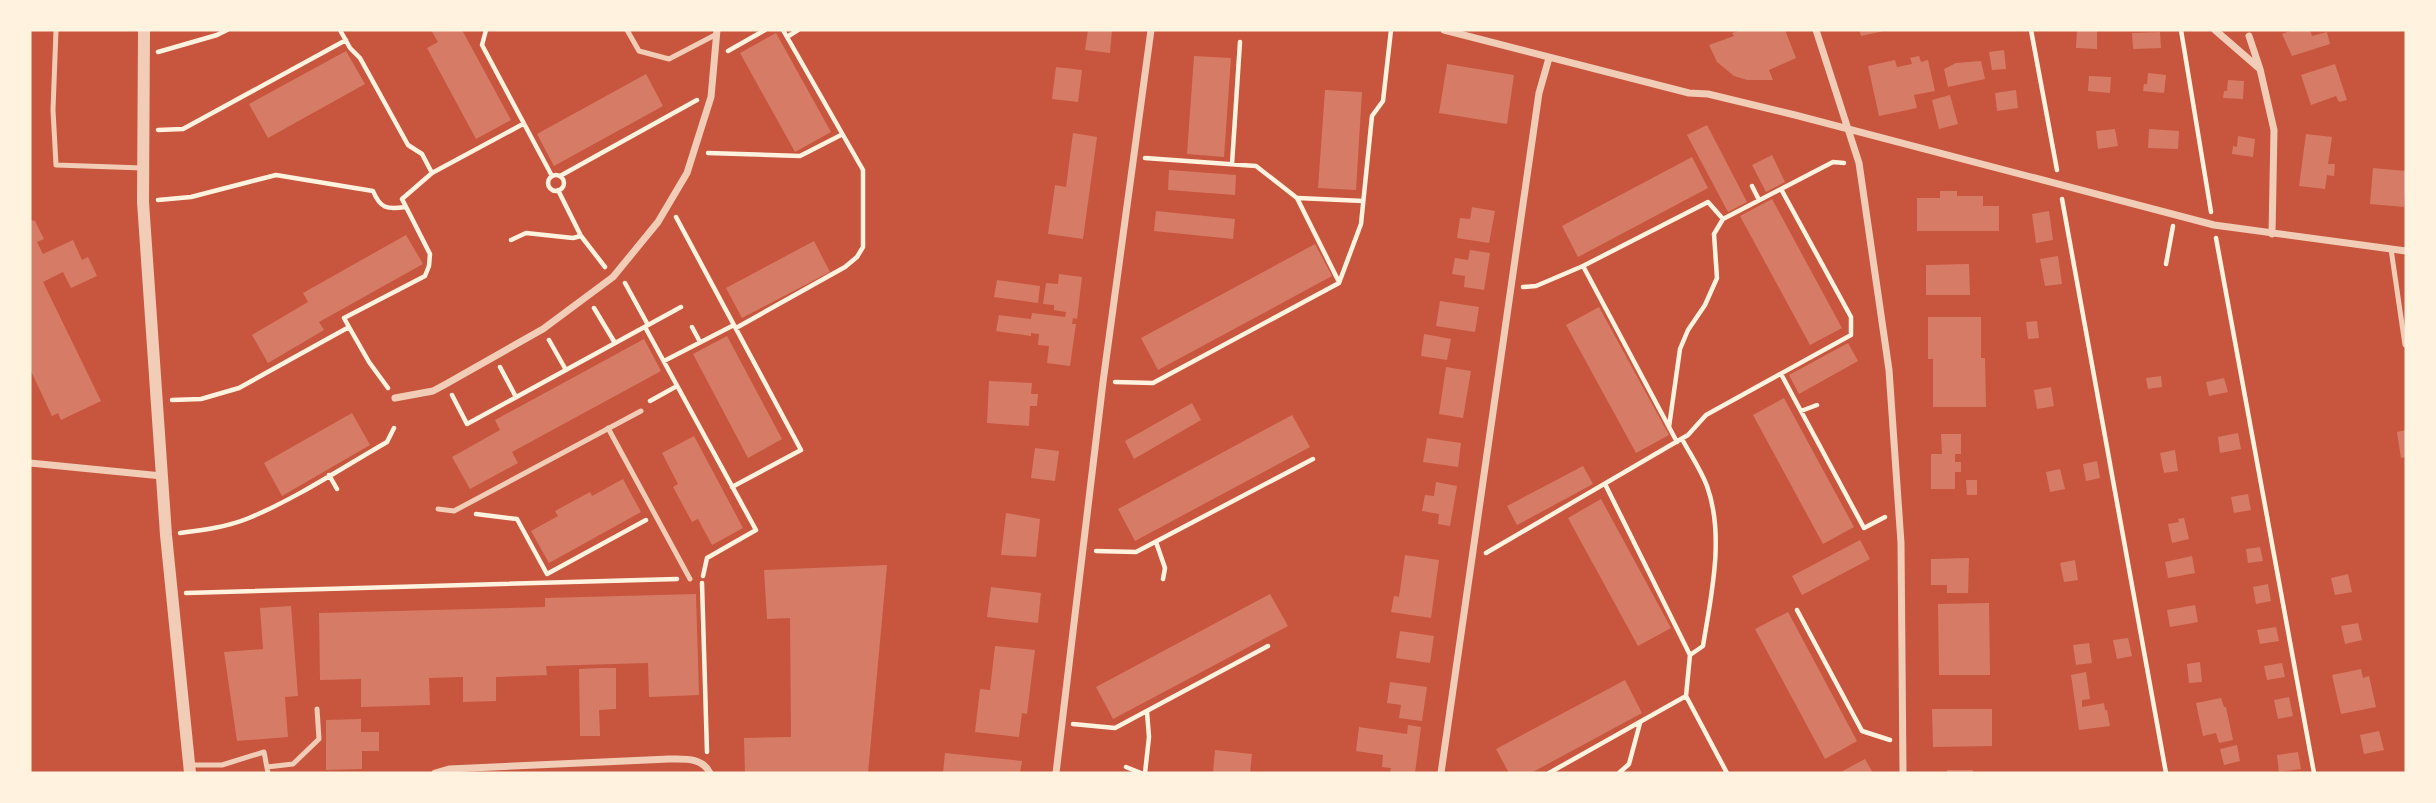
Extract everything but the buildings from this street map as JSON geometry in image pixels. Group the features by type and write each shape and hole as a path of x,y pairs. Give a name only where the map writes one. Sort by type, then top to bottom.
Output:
{"street":[{"path":"144,30 144,202 166,535 190,769"},
{"path":"1056,773 1103,382 1151,30"},
{"path":"1444,30 1689,93 1708,94 1848,128 2214,225 2406,251"},
{"path":"1816,30 1859,163 1889,370 1898,511 1903,773"},
{"path":"2215,30 2260,69"},
{"path":"395,398 433,391 446,384 543,329 616,274 658,222 687,173 712,91 717,32"},
{"path":"2249,36 2260,69 2273,130 2272,234"},
{"path":"1441,773 1539,93 1549,58"},
{"path":"30,463 162,476"},
{"path":"435,773 449,769 669,759 694,759 709,770"}],"lane":[{"path":"56,30 53,110 56,165 144,168"},
{"path":"627,30 639,51 669,60 717,32"},
{"path":"2391,249 2404,345"},
{"path":"438,509 454,511 640,411"},
{"path":"608,428 690,579"},
{"path":"190,769 222,765 264,752 267,770 293,764 318,739 317,709"}],"path":[{"path":"144,57 227,30"},
{"path":"340,30 360,58 408,145 422,153 432,173"},
{"path":"486,30 482,45 552,176"},
{"path":"715,58 765,30"},
{"path":"664,361 845,267 857,257 863,247 863,170 783,30"},
{"path":"786,37 799,30"},
{"path":"1103,382 1153,383 1339,283 1361,224 1372,116 1383,101 1391,30"},
{"path":"2031,30 2166,773"},
{"path":"2181,30 2314,773"},
{"path":"144,131 183,129 346,40"},
{"path":"1232,164 1240,42"},
{"path":"552,176 560,176 712,91"},
{"path":"395,398 369,362 344,318 425,276 430,254 402,199 432,173 523,124"},
{"path":"693,152 800,156 841,135"},
{"path":"1134,157 1256,166 1297,198 1339,283"},
{"path":"1669,427 1680,349 1688,330 1706,305 1717,278 1714,234 1723,219 1833,162 1859,163"},
{"path":"144,202 191,197 276,175 373,191 378,202 391,209 406,207"},
{"path":"552,176 548,185 554,191 564,185 560,176"},
{"path":"1752,186 1759,200"},
{"path":"1473,561 1688,435 1706,415 1851,335 1851,317 1781,189"},
{"path":"558,190 581,236 616,274 756,530 707,558 702,578 709,770"},
{"path":"1297,198 1363,201"},
{"path":"1511,288 1536,286 1583,266 1708,202 1723,219"},
{"path":"669,203 801,450 732,486"},
{"path":"2166,264 2175,215"},
{"path":"511,240 526,233 573,238 581,236"},
{"path":"1583,266 1669,427 1707,486 1713,514 1716,570 1703,646 1690,655"},
{"path":"588,296 615,343"},
{"path":"446,384 467,424 681,307"},
{"path":"157,400 201,399 239,388 349,327"},
{"path":"692,327 700,342"},
{"path":"543,329 566,370"},
{"path":"494,357 516,397"},
{"path":"1781,374 1864,528 1898,511"},
{"path":"640,411 643,405 677,386"},
{"path":"1801,411 1817,405"},
{"path":"166,535 214,529 248,518 387,442 394,428"},
{"path":"1083,551 1136,552 1313,459"},
{"path":"329,475 337,489"},
{"path":"1605,484 1690,655 1686,696 1727,773"},
{"path":"454,511 517,519 547,573 656,515"},
{"path":"1156,542 1165,568 1163,579"},
{"path":"171,593 690,579"},
{"path":"1797,610 1862,731 1902,744"},
{"path":"1062,723 1115,728 1268,646"},
{"path":"1549,773 1686,696"},
{"path":"1126,767 1143,773 1149,737 1147,712"},
{"path":"1619,773 1629,764 1640,722"}]}
